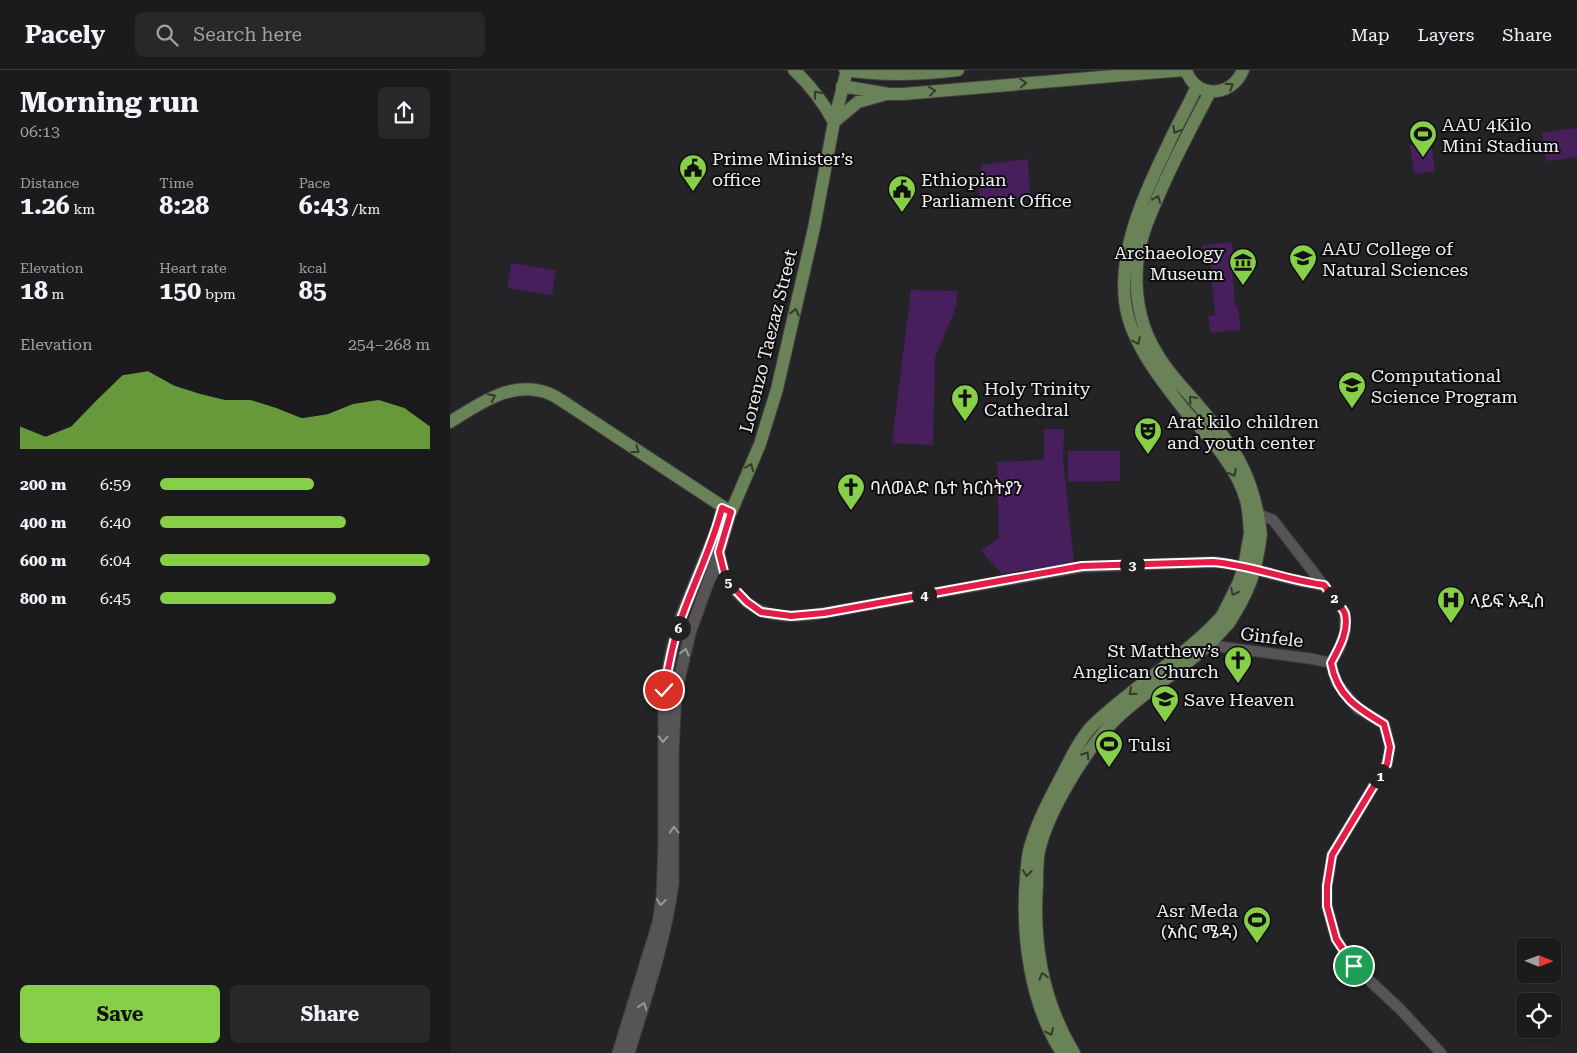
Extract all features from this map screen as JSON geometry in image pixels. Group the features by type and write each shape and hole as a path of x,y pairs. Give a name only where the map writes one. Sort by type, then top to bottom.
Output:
{"main road":[{"path":"794,70 808,82 823,102 834,122 858,102 889,94 1185,70 1197,86 1210,92 1226,90 1234,85 1240,78 1243,70"},
{"path":"838,70 842,86 889,94"},
{"path":"846,70 926,74 958,70"},
{"name":"Lorenzo Taezaz Street","path":"618,1053 658,923 662,898 664,690 672,648 680,620 714,537 760,444 779,381 816,220 834,122 846,70"},
{"path":"1074,1053 1064,1036 1052,1006 1039,960 1036,933 1036,900 1039,853 1043,839 1067,786 1097,740 1117,718 1203,642 1226,619 1251,584 1257,562 1255,534 1246,498 1218,447 1185,410 1141,349 1128,315 1125,294 1125,271 1131,238 1139,210 1167,145 1197,86"},
{"path":"1210,92 1165,180 1146,224 1137,264 1138,300 1144,326 1165,366 1227,441 1239,459 1250,481 1258,514 1255,534"},
{"path":"450,422 498,394 518,390 540,391 552,395 570,406 727,510"},
{"name":"Lorenzo Taezaz Street","path":"629,1053 658,962 670,912 673,884 673,750 676,693 692,626 719,552 727,510"},
{"path":"1062,1053 1050,1035 1041,1009 1027,947 1025,895 1029,850 1034,835 1052,795 1078,746 1091,728 1139,686 1203,642"}],"street":[{"path":"1258,514 1273,520 1345,613 1345,632 1340,647 1331,663 1337,683 1357,708 1384,724 1390,747 1387,764 1332,855 1327,886 1327,906 1330,922 1336,939 1354,966 1400,1009 1441,1053"},
{"path":"719,552 726,580"},
{"path":"712,573 726,580 747,602 761,612 791,616 824,613 1082,566 1204,562 1229,564 1303,583 1324,585"},
{"name":"Ginfele","path":"1203,642 1313,658 1331,663"}],"shaded area":[{"path":"1577,128 1577,157 1546,161 1542,133"},
{"name":"AAU 4Kilo Mini Stadium","path":"1431,142 1435,171 1414,174 1410,145"},
{"path":"1028,159 1030,198 983,200 979,194 981,165"},
{"path":"1232,242 1235,267 1232,268 1235,305 1238,306 1241,330 1210,333 1208,316 1215,315 1210,260 1204,260 1202,245"},
{"path":"511,263 556,270 552,295 507,288"},
{"path":"911,290 957,291 956,307 935,358 933,445 892,443"},
{"path":"1044,429 1064,429 1063,458 1074,563 1002,574 981,551 999,538 997,462 1044,460"},
{"path":"1068,451 1120,451 1120,481 1068,482"}],"place":[{"name":"AAU 4Kilo Mini Stadium","path":"1423,158"},
{"name":"Prime Minister’s office","path":"693,192"},
{"name":"Ethiopian Parliament Office","path":"902,213"},
{"name":"AAU College of Natural Sciences","path":"1303,282"},
{"name":"Archaeology Museum","path":"1243,286"},
{"name":"Computational Science Program","path":"1352,409"},
{"name":"Holy Trinity Cathedral","path":"965,422"},
{"name":"Arat kilo children and youth center","path":"1148,455"},
{"name":"ባለወልድ ቤተ ክርስትያን","path":"851,511"},
{"name":"ላይፍ አዲስ","path":"1451,624"},
{"name":"St Matthew’s Anglican Church","path":"1238,684"},
{"name":"Save Heaven","path":"1165,723"},
{"name":"Tulsi","path":"1109,768"},
{"name":"Asr Meda (አስር ሜዳ)","path":"1257,944"}],"route":[{"path":"664,690 672,648 680,620 704,563 722,508 731,512 719,552 726,580 747,602 761,612 774,614 806,616 1082,566 1213,562 1229,564 1303,583 1324,585 1345,613 1345,632 1340,647 1331,663 1337,683 1357,708 1384,724 1390,747 1387,764 1357,816 1339,841 1332,855 1330,867 1327,886 1327,906 1330,922 1336,939 1354,966"}]}
